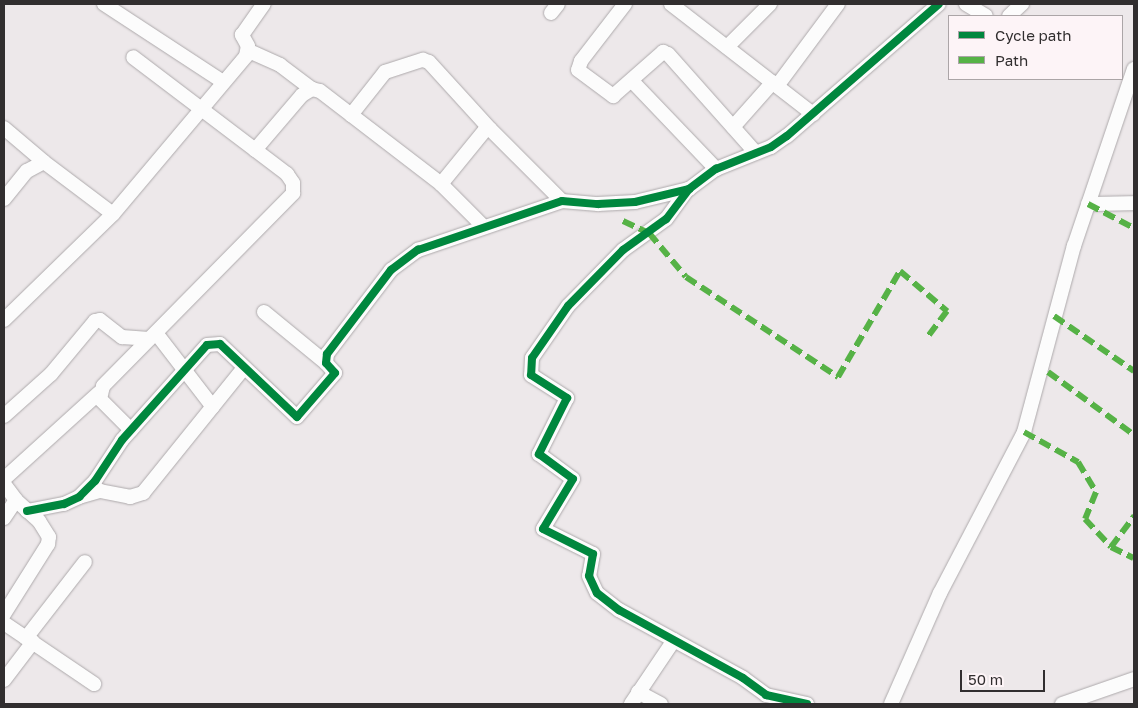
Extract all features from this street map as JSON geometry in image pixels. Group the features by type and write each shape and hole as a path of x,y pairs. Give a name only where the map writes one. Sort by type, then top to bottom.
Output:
{"street":[{"path":"104,4 223,82"},
{"path":"264,4 242,35 249,51 280,65 312,89 320,91 441,184 484,227"},
{"path":"671,4 687,8 727,47 813,114"},
{"path":"727,47 770,4"},
{"path":"733,127 775,84 838,4"},
{"path":"807,704 766,695 743,678 619,610 597,593 588,576 593,554 543,529 573,479 539,454 567,398 531,375 530,368 532,358 568,306 623,250 666,219 689,189 716,169 756,153 787,136 936,4"},
{"path":"966,4 984,15"},
{"path":"1009,15 1022,4"},
{"path":"622,5 581,61 578,70 613,96 663,52 668,54 756,153"},
{"path":"4,320 114,214 249,51"},
{"path":"4,479 99,393 152,336 293,193 293,183 287,174 133,57"},
{"path":"352,115 385,72 423,60 429,62 490,129 562,201"},
{"path":"891,704 940,593 1024,432 1054,316 1088,204 1134,69"},
{"path":"632,80 716,169"},
{"path":"255,150 312,89"},
{"path":"4,128 44,162 114,214"},
{"path":"441,184 485,130 490,129"},
{"path":"4,199 27,172 44,162"},
{"path":"326,363 327,354 391,270 418,250 562,201 598,204 635,202 689,189"},
{"path":"1088,204 1129,203 1134,192"},
{"path":"79,497 95,481 131,430 214,342 297,417 335,373 326,363 264,312"},
{"path":"4,416 50,374 95,321 100,320 122,337 152,336 185,371 213,407"},
{"path":"28,511 64,504 100,491 130,497 143,493 244,368"},
{"path":"99,393 100,399 131,430"},
{"path":"4,484 16,500 39,521 49,537 48,544 4,614"},
{"path":"4,518 16,500"},
{"path":"4,680 85,562"},
{"path":"4,623 94,684"},
{"path":"661,704 634,698 674,640"},
{"path":"1062,704 1131,684"}],"marked path":[{"path":"1088,204 1134,228"},
{"path":"623,221 649,233 686,277 838,377 900,271 947,311 926,339"},
{"path":"1054,316 1134,371"},
{"path":"1048,372 1134,435"},
{"path":"1024,432 1078,462 1096,492 1085,519 1111,547 1134,516"},
{"path":"1111,547 1134,558"}],"cycle path":[{"path":"27,511 64,504 79,497 95,481 122,440 207,345 220,344 297,417 335,373 326,363 327,354 391,270 418,250 562,201 598,204 635,202 689,189 716,169 771,147 787,136 939,4"},
{"path":"689,189 666,219 623,250 568,306 532,358 531,375 567,398 539,454 573,479 543,529 593,554 589,576 597,593 619,610 743,678 766,695 807,704"}]}
